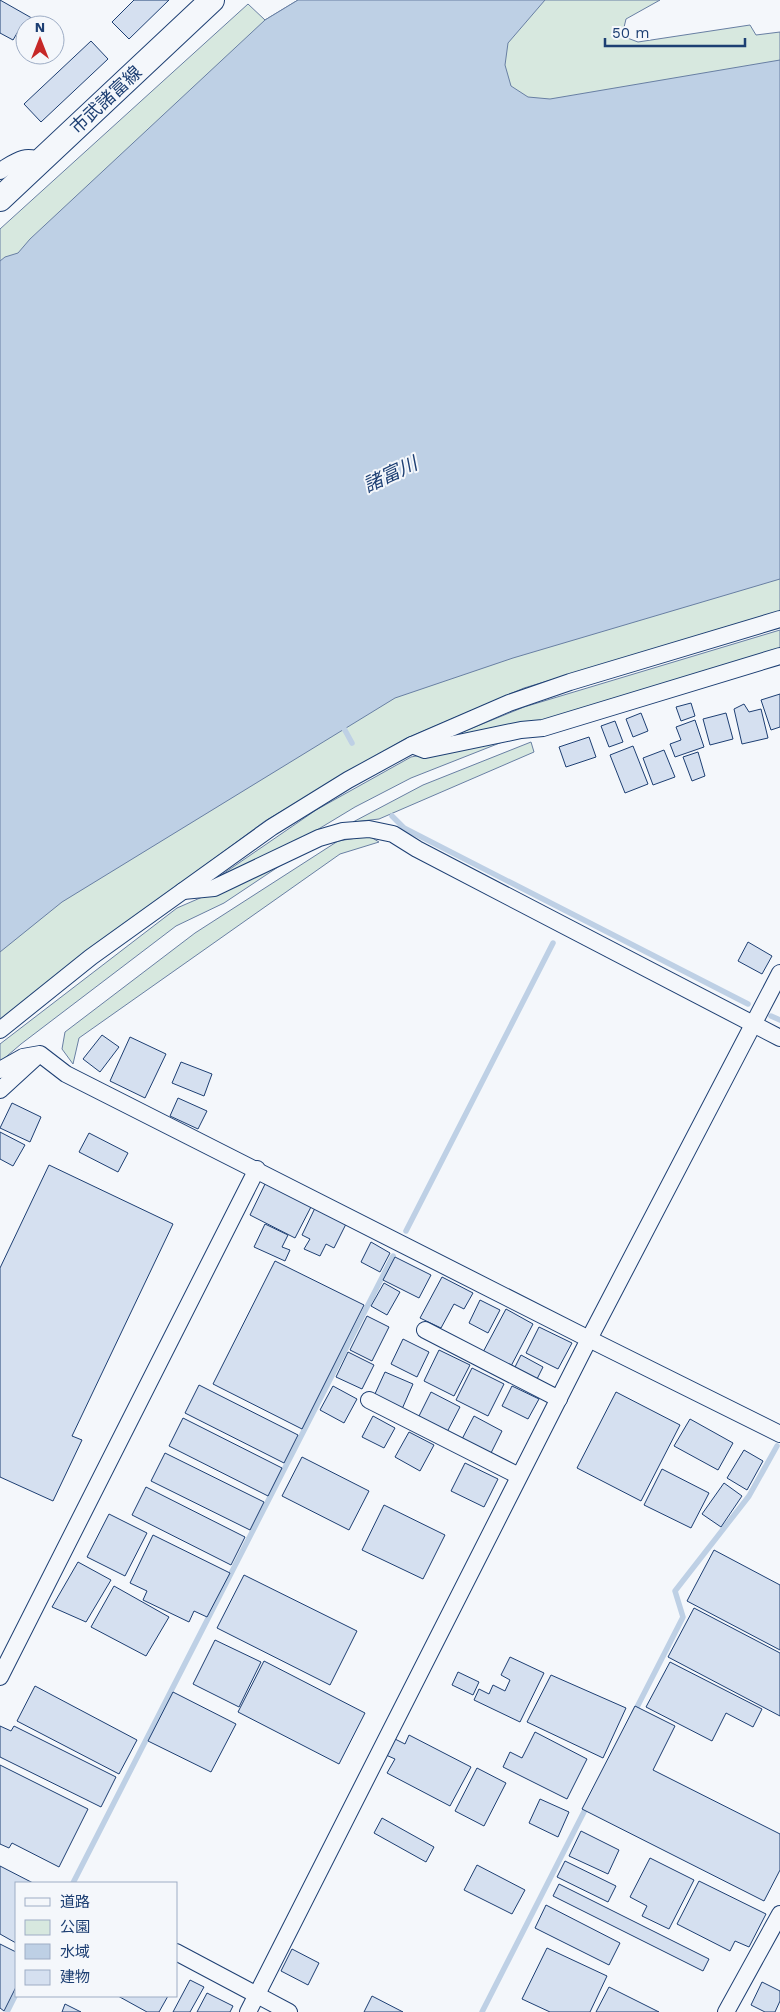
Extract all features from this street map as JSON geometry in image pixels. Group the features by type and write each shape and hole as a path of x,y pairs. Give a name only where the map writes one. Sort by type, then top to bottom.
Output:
{"main road":[{"name":"市武諸富線","path":"0,199 212,0"}],"street":[{"path":"0,171 22,158 34,158 41,162"},
{"path":"0,1030 91,957 272,827 348,780 412,745 509,703 570,682 780,620"},
{"path":"412,745 426,750 521,730 543,728 780,656"},
{"path":"183,891 214,888 319,838 343,831 369,829 393,834 417,849 780,1038"},
{"path":"248,2012 589,1339 780,973"},
{"path":"0,1070 23,1057 40,1054 66,1074 780,1434"},
{"path":"0,1090 40,1054"},
{"path":"0,1677 257,1169"},
{"path":"425,1330 559,1399"},
{"path":"369,1400 519,1476"},
{"path":"726,2012 780,1914"},
{"path":"178,1953 289,2012"}],"green space":[{"path":"298,0 0,290 0,229 248,4 265,20"},
{"path":"530,0 660,0 626,19 622,36 638,42 750,25 756,35 780,32 780,77 554,113 473,104"},
{"path":"780,553 780,612 524,688 405,739 265,821 78,959 0,1022 0,916 355,698"},
{"path":"780,630 780,651 534,723 433,744 524,707"},
{"path":"515,737 411,778 355,807 302,839 217,878 316,810 411,757"},
{"path":"531,742 534,752 379,819 353,822 423,785"},
{"path":"369,836 379,842 340,854 79,1038 73,1064 62,1049 65,1032 195,933 338,841"},
{"path":"290,859 224,903 176,926 0,1062 0,1044 177,908"}],"water":[{"name":"諸富川","path":"298,0 545,0 508,43 505,65 511,86 528,97 550,99 780,60 780,579 513,658 395,698 62,902 0,952 0,261 5,257 18,253 30,239 265,20"}],"building":[{"path":"0,0 26,15 15,15 15,37 13,40 0,33"},
{"path":"134,0 169,0 129,39 112,22"},
{"path":"91,41 108,59 41,122 24,104"},
{"path":"780,694 780,727 771,730 761,700"},
{"path":"691,703 695,716 681,721 676,707"},
{"path":"744,704 749,712 761,709 768,738 742,744 734,709"},
{"path":"641,713 648,731 633,737 626,719"},
{"path":"726,713 733,739 710,745 703,719"},
{"path":"695,720 704,747 675,757 670,744 681,740 676,727"},
{"path":"615,721 623,742 609,747 601,726"},
{"path":"589,737 596,757 566,767 559,747"},
{"path":"633,746 648,784 625,793 610,755"},
{"path":"664,750 675,777 653,785 643,758"},
{"path":"698,752 705,776 692,781 683,757"},
{"path":"748,942 772,956 762,974 738,961"},
{"path":"102,1035 119,1047 100,1072 83,1059"},
{"path":"130,1037 166,1054 145,1098 110,1081"},
{"path":"181,1062 212,1074 204,1096 172,1083"},
{"path":"178,1098 207,1111 198,1129 170,1116"},
{"path":"12,1103 41,1117 30,1142 0,1128"},
{"path":"0,1132 25,1145 13,1166 0,1159"},
{"path":"89,1133 128,1153 118,1172 79,1152"},
{"path":"49,1165 173,1224 72,1436 82,1440 53,1501 0,1477 0,1268"},
{"path":"267,1180 313,1203 295,1238 250,1215"},
{"path":"315,1208 346,1224 334,1248 326,1244 320,1256 304,1249 310,1239 302,1235"},
{"path":"265,1224 288,1235 282,1247 290,1250 285,1261 254,1247"},
{"path":"371,1242 390,1253 380,1272 361,1262"},
{"path":"395,1257 431,1275 419,1298 383,1280"},
{"path":"275,1261 364,1305 302,1429 213,1384"},
{"path":"442,1277 473,1293 464,1309 454,1304 441,1328 420,1318"},
{"path":"384,1283 400,1292 387,1315 371,1306"},
{"path":"480,1300 500,1310 488,1333 469,1323"},
{"path":"506,1309 533,1324 510,1368 482,1354"},
{"path":"367,1316 389,1327 372,1361 350,1350"},
{"path":"539,1327 572,1343 558,1369 526,1353"},
{"path":"403,1339 429,1352 417,1377 391,1364"},
{"path":"439,1350 470,1365 454,1396 424,1381"},
{"path":"348,1352 374,1365 362,1389 336,1377"},
{"path":"521,1355 543,1367 536,1381 514,1369"},
{"path":"472,1368 504,1384 488,1416 456,1400"},
{"path":"385,1372 413,1384 402,1409 374,1396"},
{"path":"199,1385 298,1435 284,1463 185,1413"},
{"path":"333,1386 357,1399 344,1423 320,1410"},
{"path":"512,1386 539,1399 528,1419 502,1406"},
{"path":"431,1392 460,1407 447,1432 418,1418"},
{"path":"616,1392 680,1425 641,1501 577,1468"},
{"path":"373,1416 395,1428 384,1448 362,1437"},
{"path":"474,1416 502,1431 490,1455 461,1441"},
{"path":"183,1418 282,1468 268,1496 169,1446"},
{"path":"690,1419 733,1443 718,1470 674,1446"},
{"path":"409,1432 434,1445 420,1471 395,1457"},
{"path":"744,1450 763,1461 747,1490 727,1478"},
{"path":"165,1453 264,1502 250,1530 151,1481"},
{"path":"302,1457 369,1491 349,1530 282,1496"},
{"path":"465,1463 498,1479 484,1507 451,1491"},
{"path":"662,1469 709,1493 691,1528 644,1505"},
{"path":"724,1483 742,1496 721,1527 702,1514"},
{"path":"146,1487 245,1537 231,1565 132,1515"},
{"path":"384,1505 445,1535 423,1579 362,1550"},
{"path":"109,1514 147,1533 125,1576 87,1557"},
{"path":"153,1535 230,1573 207,1617 194,1611 189,1622 143,1600 147,1591 130,1583"},
{"path":"714,1550 780,1585 780,1650 687,1601"},
{"path":"78,1562 111,1580 86,1622 52,1607"},
{"path":"244,1575 357,1631 330,1685 217,1628"},
{"path":"114,1586 169,1617 146,1656 91,1627"},
{"path":"694,1608 780,1653 780,1716 668,1657"},
{"path":"215,1640 261,1662 239,1707 193,1684"},
{"path":"510,1657 544,1673 520,1722 474,1700 479,1689 489,1694 493,1685 505,1691 510,1680 501,1675"},
{"path":"264,1661 365,1713 339,1764 238,1712"},
{"path":"670,1662 762,1709 753,1727 726,1713 712,1741 646,1707"},
{"path":"458,1672 479,1682 473,1695 452,1685"},
{"path":"551,1675 626,1708 603,1758 527,1722"},
{"path":"35,1686 137,1740 119,1774 17,1721"},
{"path":"173,1692 236,1724 211,1772 148,1741"},
{"path":"635,1706 675,1726 653,1770 780,1834 780,1870 764,1901 582,1809"},
{"path":"0,1726 11,1731 14,1726 116,1777 101,1807 0,1757"},
{"path":"535,1732 587,1759 567,1799 503,1767 510,1752 522,1758"},
{"path":"409,1735 471,1767 450,1806 387,1773 395,1759 386,1755 395,1739 405,1744"},
{"path":"0,1765 88,1809 59,1867 12,1843 9,1848 0,1844"},
{"path":"477,1768 506,1783 484,1826 455,1811"},
{"path":"540,1799 569,1812 558,1837 529,1823"},
{"path":"382,1818 434,1847 426,1862 374,1833"},
{"path":"581,1831 619,1850 608,1874 569,1856"},
{"path":"650,1858 694,1880 669,1929 642,1916 647,1906 630,1897"},
{"path":"565,1861 616,1886 608,1902 557,1877"},
{"path":"477,1865 525,1890 512,1914 464,1890"},
{"path":"0,1866 31,1882 15,1882 15,1942 0,1934"},
{"path":"699,1881 766,1914 749,1947 735,1941 730,1951 677,1924"},
{"path":"559,1884 709,1959 703,1971 553,1896"},
{"path":"546,1905 620,1943 609,1965 535,1928"},
{"path":"0,1944 15,1952 15,1989 4,2011 0,2008"},
{"path":"547,1948 607,1976 590,2012 550,2012 522,1999"},
{"path":"292,1949 319,1963 308,1985 281,1971"},
{"path":"190,1980 204,1987 190,2012 173,2012"},
{"path":"762,1982 780,1991 780,2001 775,2012 765,2012 751,2005"},
{"path":"609,1987 659,2012 596,2012"},
{"path":"207,1993 233,2006 230,2012 197,2012"},
{"path":"372,1996 403,2012 364,2012"},
{"path":"120,1997 167,1997 159,2012 147,2012"},
{"path":"65,2004 81,2012 62,2012"}],"waterway":[{"path":"341,723 352,743"},
{"path":"392,816 404,828 748,1004"},
{"path":"406,1231 553,943"},
{"path":"771,1016 780,1020"},
{"path":"74,1882 393,1256"},
{"path":"634,1713 683,1617 675,1591 749,1496 777,1446"},
{"path":"482,2012 588,1804"},
{"path":"7,2012 15,1996"}]}
